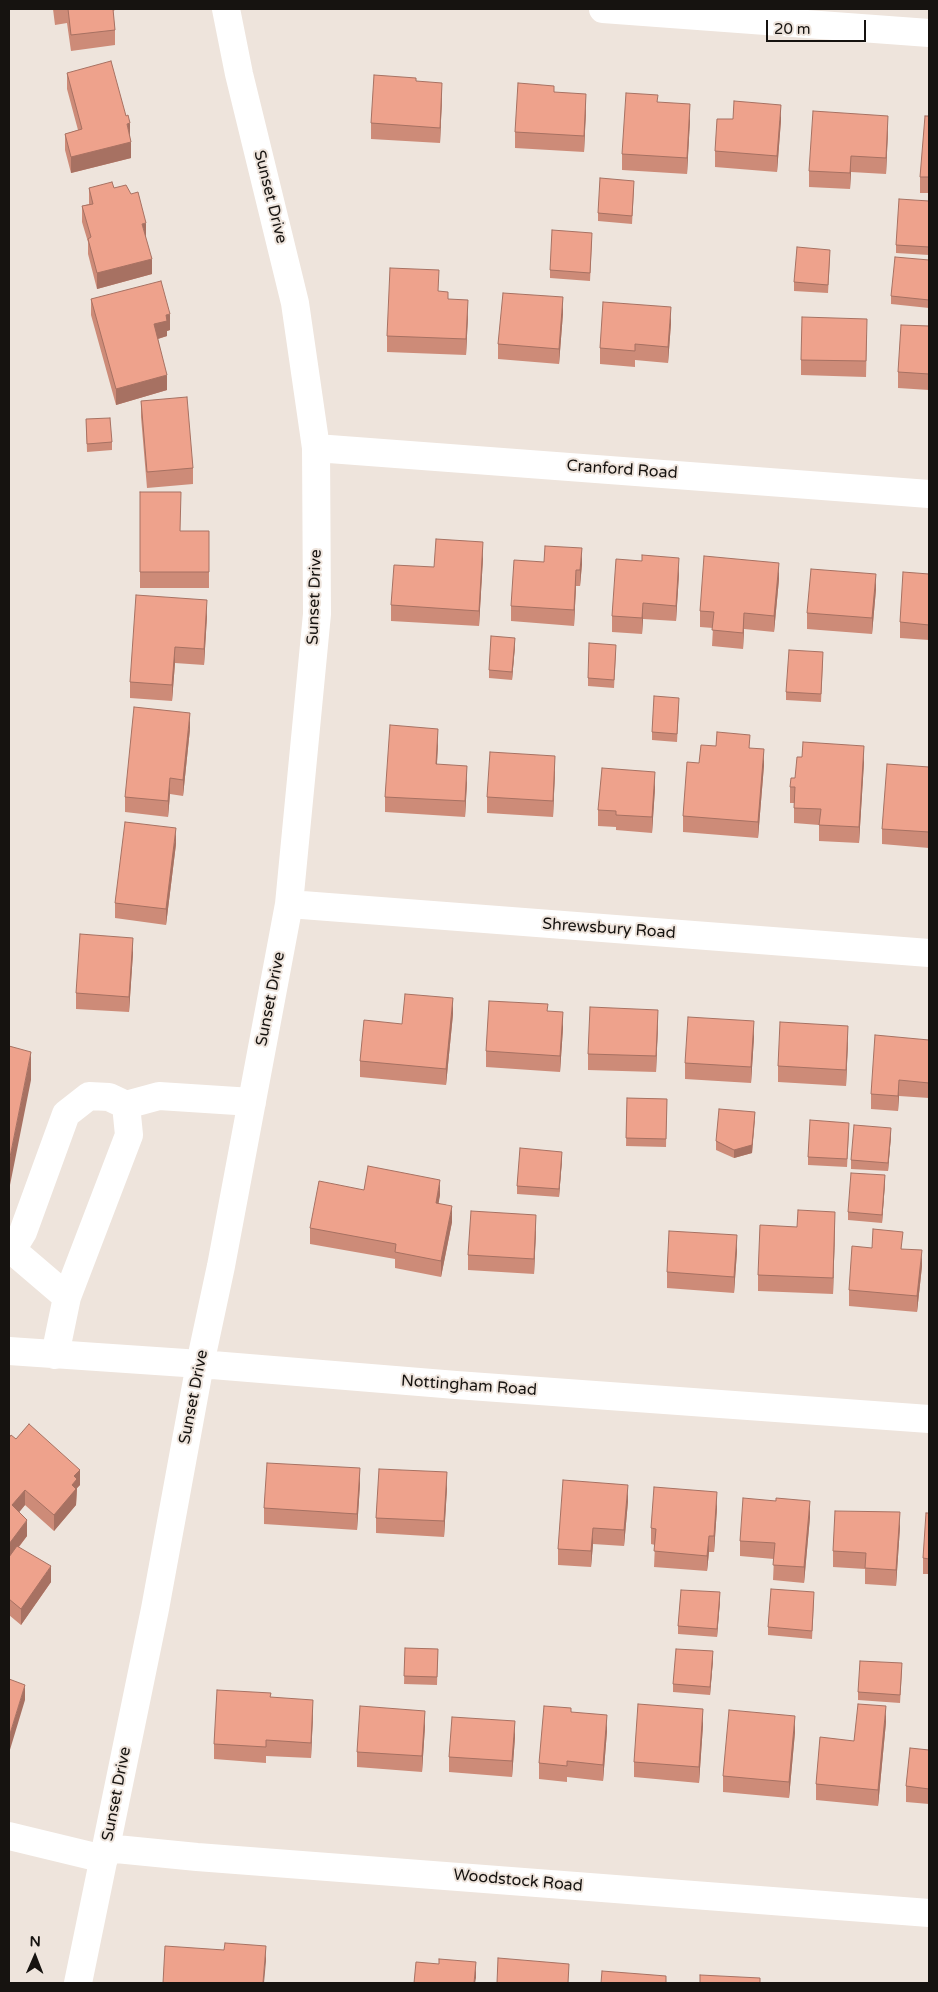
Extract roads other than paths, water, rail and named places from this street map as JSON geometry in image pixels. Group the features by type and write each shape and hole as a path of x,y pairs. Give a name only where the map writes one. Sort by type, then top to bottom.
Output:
{"street":[{"name":"Sunset Drive","path":"78,1983 153,1618 289,904 317,614 316,448 296,303 239,74 226,9"},
{"path":"603,9 929,33"},
{"name":"Cranford Road","path":"316,448 929,494"},
{"name":"Shrewsbury Road","path":"289,904 929,953"},
{"path":"67,1297 10,1250 23,1232 66,1114 88,1096 109,1097 126,1105 159,1096 252,1102"},
{"path":"55,1355 67,1297 128,1135 126,1105"},
{"name":"Nottingham Road","path":"9,1351 929,1420"},
{"name":"Woodstock Road","path":"9,1836 105,1854 197,1857 929,1913"}]}
